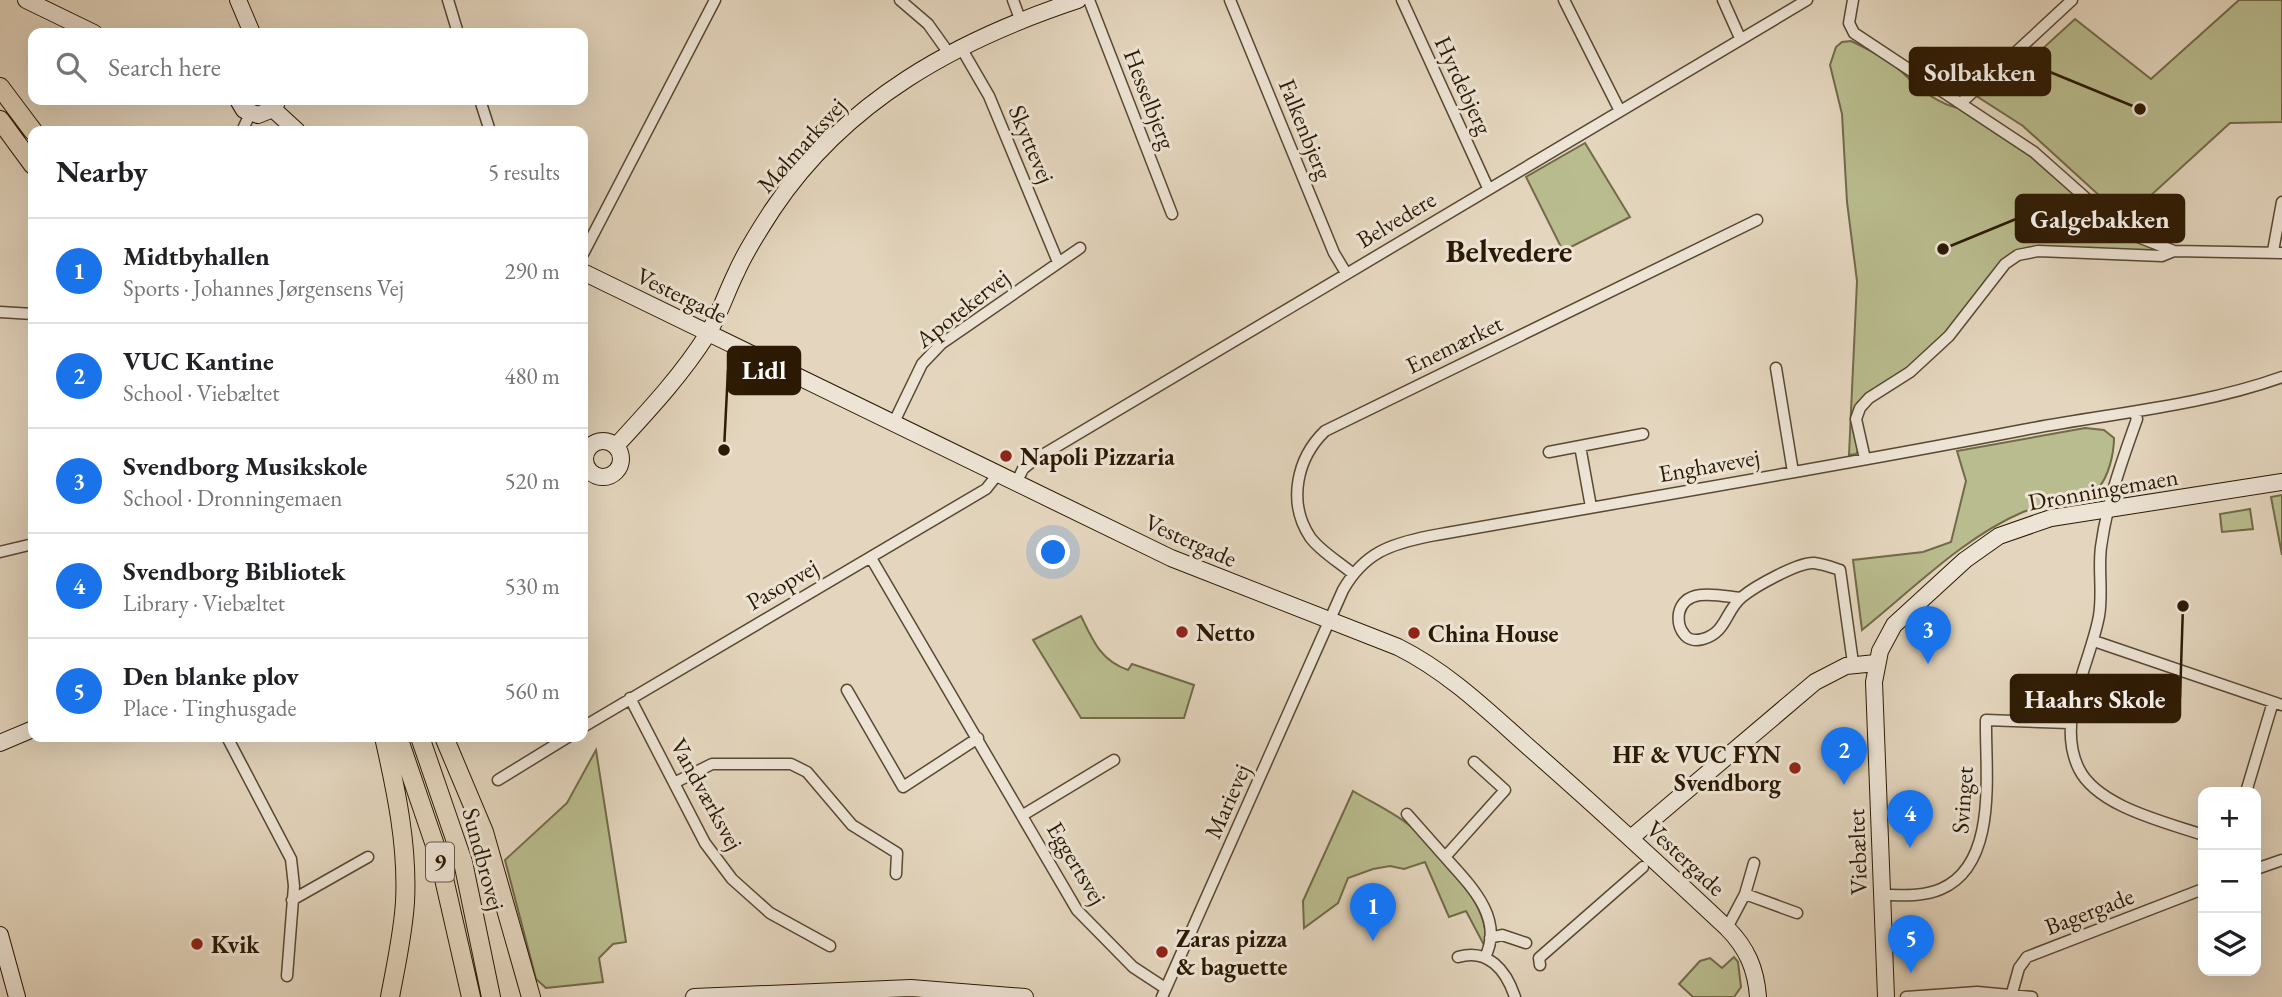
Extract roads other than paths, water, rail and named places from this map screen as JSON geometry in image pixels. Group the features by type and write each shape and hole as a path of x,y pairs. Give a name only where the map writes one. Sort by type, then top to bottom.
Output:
{"main road":[{"path":"0,87 29,126"},
{"path":"0,120 28,158"},
{"path":"385,742 399,811 406,881 402,929 390,997"},
{"name":"Sundbrovej","path":"400,742 439,857 470,994"},
{"name":"Sundbrovej","path":"422,742 463,862 490,993"},
{"path":"446,742 484,832 529,989 540,997"}],"street":[{"path":"26,0 84,28"},
{"path":"237,0 250,28"},
{"path":"448,0 456,28"},
{"path":"588,244 715,0"},
{"name":"Skyttevej","path":"900,0 954,49 989,96 1058,262"},
{"path":"1013,0 1020,19"},
{"name":"Mølmarksvej","path":"616,446 657,402 708,333 753,240 799,175 865,109 890,89 954,49 1020,19 1077,0"},
{"name":"Hesselbjerg","path":"1089,0 1172,214"},
{"name":"Falkenbjerg","path":"1230,0 1334,253 1346,273"},
{"name":"Hyrdebjerg","path":"1402,0 1488,188"},
{"path":"1564,0 1620,111"},
{"path":"1723,0 1740,38"},
{"name":"Belvedere","path":"1016,483 1023,469 1034,460 1807,0"},
{"path":"1853,0 1849,23 1854,33 2034,152 2123,231 2174,251 2278,252 2282,202"},
{"path":"1961,103 2072,0"},
{"path":"242,105 250,114 266,114 275,105 293,126"},
{"path":"482,105 488,126"},
{"path":"244,126 250,114"},
{"name":"Enemærket","path":"1352,573 1312,539 1303,522 1298,475 1311,444 1325,430 1757,220"},
{"name":"Apotekervej","path":"894,422 922,364 941,344 1080,248"},
{"path":"1865,459 1856,419 1860,408 1868,398 1910,372 1949,336 2005,264 2018,255 2038,251 2162,256 2174,251"},
{"name":"Vestergade","path":"588,274 1185,565 1398,647 1439,670 1632,837 1727,928 1746,952 1753,966 1758,997"},
{"path":"0,312 28,314"},
{"path":"1776,368 1793,472"},
{"name":"Enghavevej","path":"1330,621 1352,573 1374,553 1395,543 2135,413 2240,390 2282,377"},
{"path":"2135,413 2137,419 2107,510 2101,548 2100,610 2094,641 2070,723 2073,750 2080,771 2094,788 2124,807 2198,833"},
{"path":"1549,452 1643,434"},
{"path":"588,444 599,441 616,446 621,456 617,471 606,477 588,473"},
{"path":"1580,446 1591,507"},
{"name":"Pasopvej","path":"588,724 986,489 998,474"},
{"name":"Dronningemaen","path":"1876,663 1887,636 1903,615 1986,544 2033,522 2282,482"},
{"path":"0,552 28,545"},
{"name":"Eggertsvej","path":"871,558 1077,910 1133,967 1164,992"},
{"path":"1740,598 1704,594 1690,598 1682,605 1679,615 1682,632 1688,638 1697,640 1709,637 1724,627 1740,598 1800,564 1812,563 1840,570 1853,663"},
{"name":"Marievej","path":"1164,992 1330,621"},
{"path":"2094,641 2277,703 2248,787"},
{"path":"1632,837 1815,682 1853,663 1876,663"},
{"name":"Viebæltet","path":"1876,663 1874,695 1886,997"},
{"path":"847,690 903,787 978,738"},
{"name":"Vandværksvej","path":"630,698 676,782 705,843 732,879 770,913 830,946"},
{"name":"Svinget","path":"1881,895 1922,894 1941,889 1968,866 1982,843 1986,720 2070,723"},
{"path":"0,743 28,731"},
{"path":"230,742 291,859 292,900 287,976"},
{"path":"498,780 560,742"},
{"path":"1023,815 1114,760"},
{"path":"1445,857 1505,790 1474,762"},
{"path":"676,782 712,764 791,764 807,772 852,825 897,853 896,874"},
{"path":"1407,814 1476,892 1489,917 1490,938 1485,957"},
{"path":"292,900 368,857"},
{"path":"2261,864 2282,860"},
{"name":"Vestergade","path":"1727,928 1745,894 1754,863"},
{"path":"1540,965 1539,958 1643,867"},
{"name":"Bagergade","path":"2012,993 2019,968 2027,957 2198,891"},
{"name":"Vestergade","path":"1745,894 1797,913"},
{"path":"0,935 17,997"},
{"path":"1490,938 1502,935 1526,943"},
{"path":"1458,957 1472,954 1485,957 1501,969 1515,997"},
{"path":"694,997 911,988 1025,997"},
{"path":"1906,997 1956,993 2012,993 2032,997"}],"place":[{"name":"Solbakken","path":"2140,109"},
{"name":"Galgebakken","path":"1943,249"},
{"name":"Lidl","path":"724,450"},
{"name":"Napoli Pizzaria","path":"1006,456"},
{"name":"Haahrs Skole","path":"2183,606"},
{"name":"Netto","path":"1182,632"},
{"name":"China House","path":"1414,633"},
{"name":"Svendborg Musikskole","path":"1928,664"},
{"name":"HF & VUC FYN Svendborg","path":"1795,768"},
{"name":"VUC Kantine","path":"1844,785"},
{"name":"Svendborg Bibliotek","path":"1910,848"},
{"name":"Midtbyhallen","path":"1373,941"},
{"name":"Kvik","path":"197,944"},
{"name":"Zaras pizza & baguette","path":"1162,952"},
{"name":"Den blanke plov","path":"1911,973"}],"district":[{"name":"Belvedere","path":"1509,251"}]}
